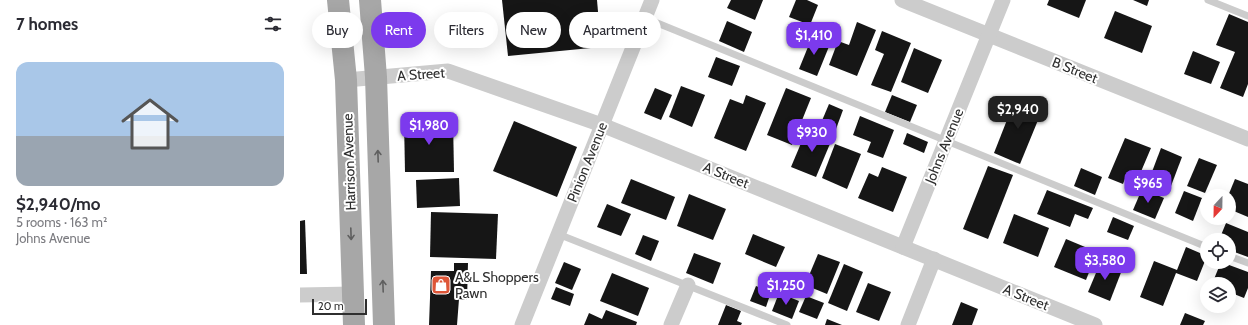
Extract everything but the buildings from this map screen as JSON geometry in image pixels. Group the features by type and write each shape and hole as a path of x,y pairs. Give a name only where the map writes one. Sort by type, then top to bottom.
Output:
{"main road":[{"name":"Harrison Avenue","path":"338,0 346,80 354,325"},
{"name":"Harrison Avenue","path":"370,0 376,77 384,325"}],"street":[{"name":"Pinion Avenue","path":"647,12 652,0"},
{"name":"B Street","path":"902,0 1248,139"},
{"name":"Johns Avenue","path":"903,247 1003,0"},
{"name":"Pinion Avenue","path":"522,325 633,48"},
{"name":"A Street","path":"346,80 448,71 602,125 1095,325"},
{"path":"908,325 934,259"},
{"path":"671,325 688,285"},
{"path":"300,295 353,294"}],"lane":[{"path":"1208,0 1248,16"},
{"path":"661,24 1200,244"},
{"path":"558,234 787,325"},
{"path":"1236,259 1248,263"}],"place":[{"name":"A&L Shoppers Pawn","path":"441,285"}]}
